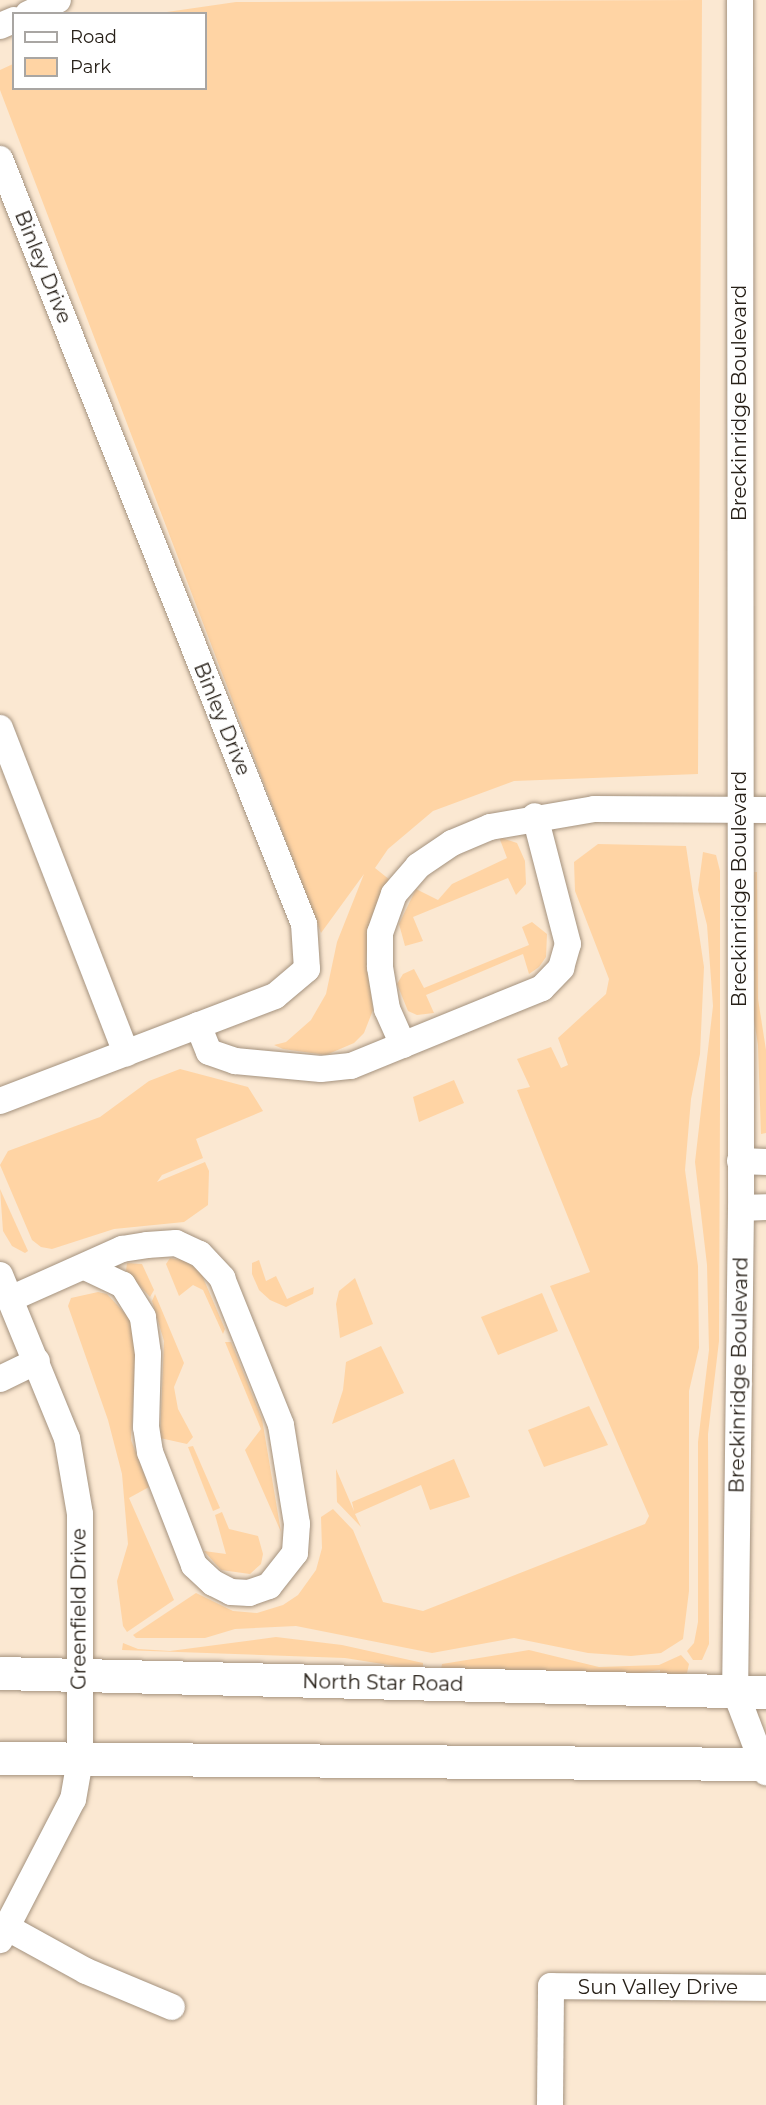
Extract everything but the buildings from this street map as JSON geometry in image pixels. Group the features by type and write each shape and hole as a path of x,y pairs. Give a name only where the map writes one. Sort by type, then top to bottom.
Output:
{"main road":[{"name":"North Star Road","path":"0,1673 751,1692"},
{"path":"0,1758 765,1767"}],"street":[{"path":"32,12 58,0"},
{"name":"Breckinridge Boulevard","path":"740,0 740,1161 751,1692 765,1767"},
{"name":"Binley Drive","path":"0,159 304,924 307,969 275,996 0,1101"},
{"path":"0,728 126,1053"},
{"path":"403,1045 387,1009 380,967 381,933 394,894 418,866 452,843 490,827 535,816 594,809 739,812 766,810"},
{"path":"198,1025 209,1052 245,1062 331,1068 351,1066 542,988 561,968 568,944 535,816"},
{"path":"740,1161 766,1162"},
{"path":"741,1208 766,1207"},
{"path":"10,1299 122,1249 177,1244 200,1254 222,1278 281,1425 297,1524 295,1553 269,1586 249,1593 231,1592 213,1583 194,1565 150,1452 146,1427 148,1354 143,1317 123,1285 85,1267"},
{"name":"Greenfield Drive","path":"0,1275 67,1438 80,1514 78,1675 80,1760 73,1799 3,1933"},
{"path":"0,1379 37,1361"},
{"path":"3,1933 172,2007"},
{"name":"Sun Valley Drive","path":"550,2105 551,1986 766,1988"}],"green space":[{"path":"702,0 698,774 514,781 433,811 388,849 375,868 390,880 376,906 368,938 366,960 373,1010 364,1033 354,1043 326,1055 283,1049 274,1045 286,1042 311,1020 326,994 337,942 364,874 321,933 0,90 0,70 12,64 12,90 207,90 207,12 167,12 236,2"},
{"path":"499,837 517,843 525,861 526,884 516,895 508,878 413,917 423,941 405,946 399,924 416,889 438,900 452,884 507,858"},
{"path":"598,844 686,846 704,967 700,1054 691,1099 685,1170 698,1266 699,1348 689,1391 689,1591 683,1639 661,1653 631,1656 588,1653 514,1638 432,1653 296,1626 235,1629 205,1638 136,1638 133,1635 196,1593 233,1611 257,1613 283,1605 298,1595 316,1570 322,1548 321,1517 333,1509 353,1530 383,1602 423,1611 645,1524 649,1516 550,1286 590,1272 517,1090 530,1087 517,1059 551,1047 561,1068 568,1065 558,1038 606,994 609,979 575,891 574,862"},
{"path":"703,852 716,855 720,871 719,1341 708,1434 709,1644 702,1660 693,1660 687,1651 694,1643 698,1622 698,1442 709,1350 707,1265 695,1162 713,1006 707,925 698,890"},
{"path":"749,872 757,872 758,999 766,1050 766,1133 761,1134 758,1045 750,995"},
{"path":"532,922 547,934 546,957 539,967 529,974 523,954 426,995 434,1013 417,1015 408,1011 397,984 403,974 414,969 424,988 529,945 522,927"},
{"path":"180,1069 248,1087 263,1111 196,1139 203,1158 162,1175 157,1182 205,1162 209,1171 208,1205 184,1222 114,1229 52,1249 41,1247 32,1240 0,1165 8,1151 100,1117 149,1081"},
{"path":"454,1080 464,1103 419,1122 413,1097"},
{"path":"0,1189 28,1251 25,1253 12,1246 3,1231"},
{"path":"170,1258 186,1261 201,1273 225,1329 223,1334 203,1290 193,1285 179,1296 166,1264"},
{"path":"259,1260 266,1281 276,1276 287,1299 314,1287 313,1294 286,1307 270,1300 259,1290 252,1274 252,1263"},
{"path":"127,1263 142,1264 154,1290 150,1297 126,1271"},
{"path":"355,1278 373,1324 340,1338 336,1304 339,1291"},
{"path":"98,1292 107,1294 131,1320 136,1344 131,1440 149,1487 129,1498 174,1600 127,1632 123,1626 117,1581 128,1544 122,1474 108,1420 68,1306 71,1298"},
{"path":"542,1293 558,1331 498,1355 481,1317"},
{"path":"155,1294 184,1363 174,1387 178,1409 193,1437 187,1444 160,1438 164,1341 152,1301"},
{"path":"225,1342 231,1342 262,1419 281,1532 245,1450 261,1429"},
{"path":"381,1346 404,1393 332,1424 343,1390 346,1362"},
{"path":"589,1406 608,1445 544,1467 528,1430"},
{"path":"193,1446 220,1508 213,1511 188,1447"},
{"path":"454,1459 470,1497 430,1510 421,1485 355,1514 361,1527 337,1502 336,1469 354,1511 352,1502"},
{"path":"222,1512 229,1529 258,1536 263,1554 261,1564 250,1574 221,1570 204,1551 226,1554 215,1515"},
{"path":"276,1637 342,1645 423,1663 423,1667 414,1669 345,1658 122,1650 123,1643 138,1649 170,1651"},
{"path":"529,1650 599,1667 659,1665 681,1655 689,1664 687,1673 679,1675 660,1674 660,1670 633,1674 441,1669 442,1664"}]}
